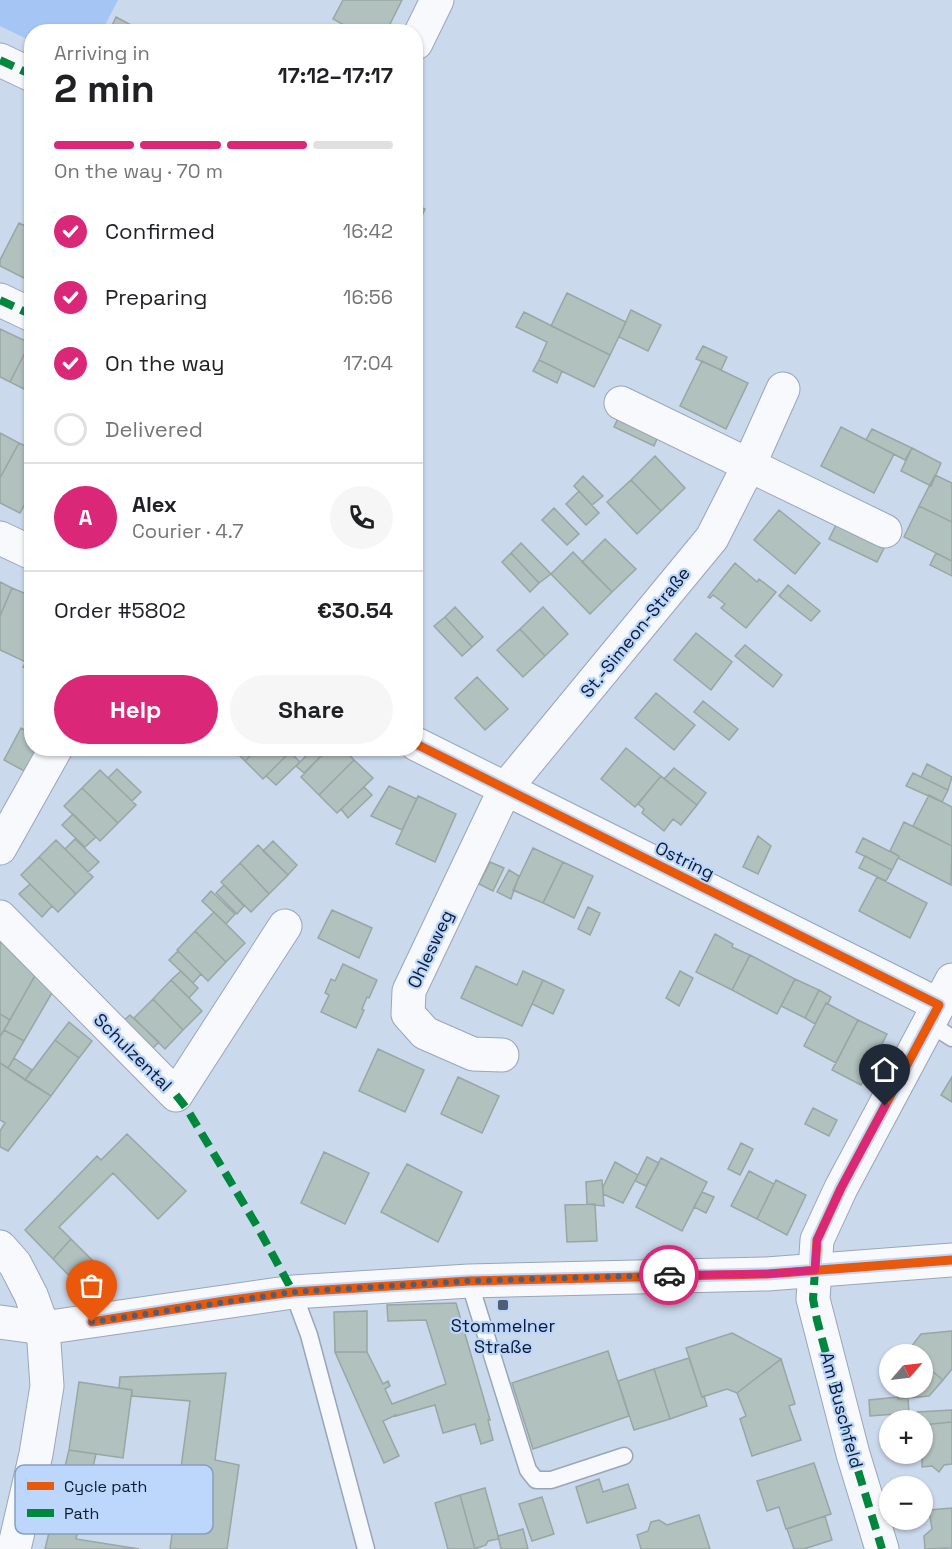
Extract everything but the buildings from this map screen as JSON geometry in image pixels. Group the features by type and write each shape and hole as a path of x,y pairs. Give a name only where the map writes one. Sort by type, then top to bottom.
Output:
{"street":[{"path":"423,29 437,0"},
{"path":"0,60 24,71"},
{"path":"0,300 24,311"},
{"name":"St.-Simeon-Straße","path":"505,789 712,538 749,465 783,389"},
{"path":"621,403 885,531"},
{"path":"0,538 24,549"},
{"name":"Ostring","path":"423,748 943,1012"},
{"path":"0,848 52,756"},
{"name":"Ohlesweg","path":"502,1055 473,1054 425,1032 408,1014 409,991 505,789"},
{"name":"Schulzental","path":"0,917 176,1095 285,926"},
{"name":"Am Buschfeld","path":"882,1549 853,1454 817,1320 813,1299 817,1240 841,1188 943,1012"},
{"path":"0,1247 15,1264 31,1295 43,1328 47,1386 33,1465"},
{"path":"0,1322 43,1328 293,1292 469,1281 767,1274 952,1260"},
{"path":"14,1549 17,1534"}],"lane":[{"path":"469,1281 528,1470 536,1480 551,1480 624,1456"},
{"path":"293,1292 309,1335 366,1549"}],"shaded area":[{"path":"0,0 118,0 106,24 24,24 24,38 0,26"}],"marked path":[{"path":"0,60 24,71"},
{"path":"0,300 24,311"},
{"path":"176,1095 187,1109 257,1226 293,1292"},
{"path":"815,1270 813,1299 817,1320 853,1454 882,1549"}],"cycle path":[{"path":"423,747 939,1005 841,1188 817,1240 815,1270"},
{"path":"92,1322 293,1292 469,1281 767,1274 952,1260"}],"way so far":[{"path":"92,1322 293,1292 469,1281 669,1275"}],"place":[{"name":"Stommelner Straße","path":"503,1305"}],"route":[{"path":"669,1275 767,1274 815,1270 817,1240 841,1188 885,1106"}]}
